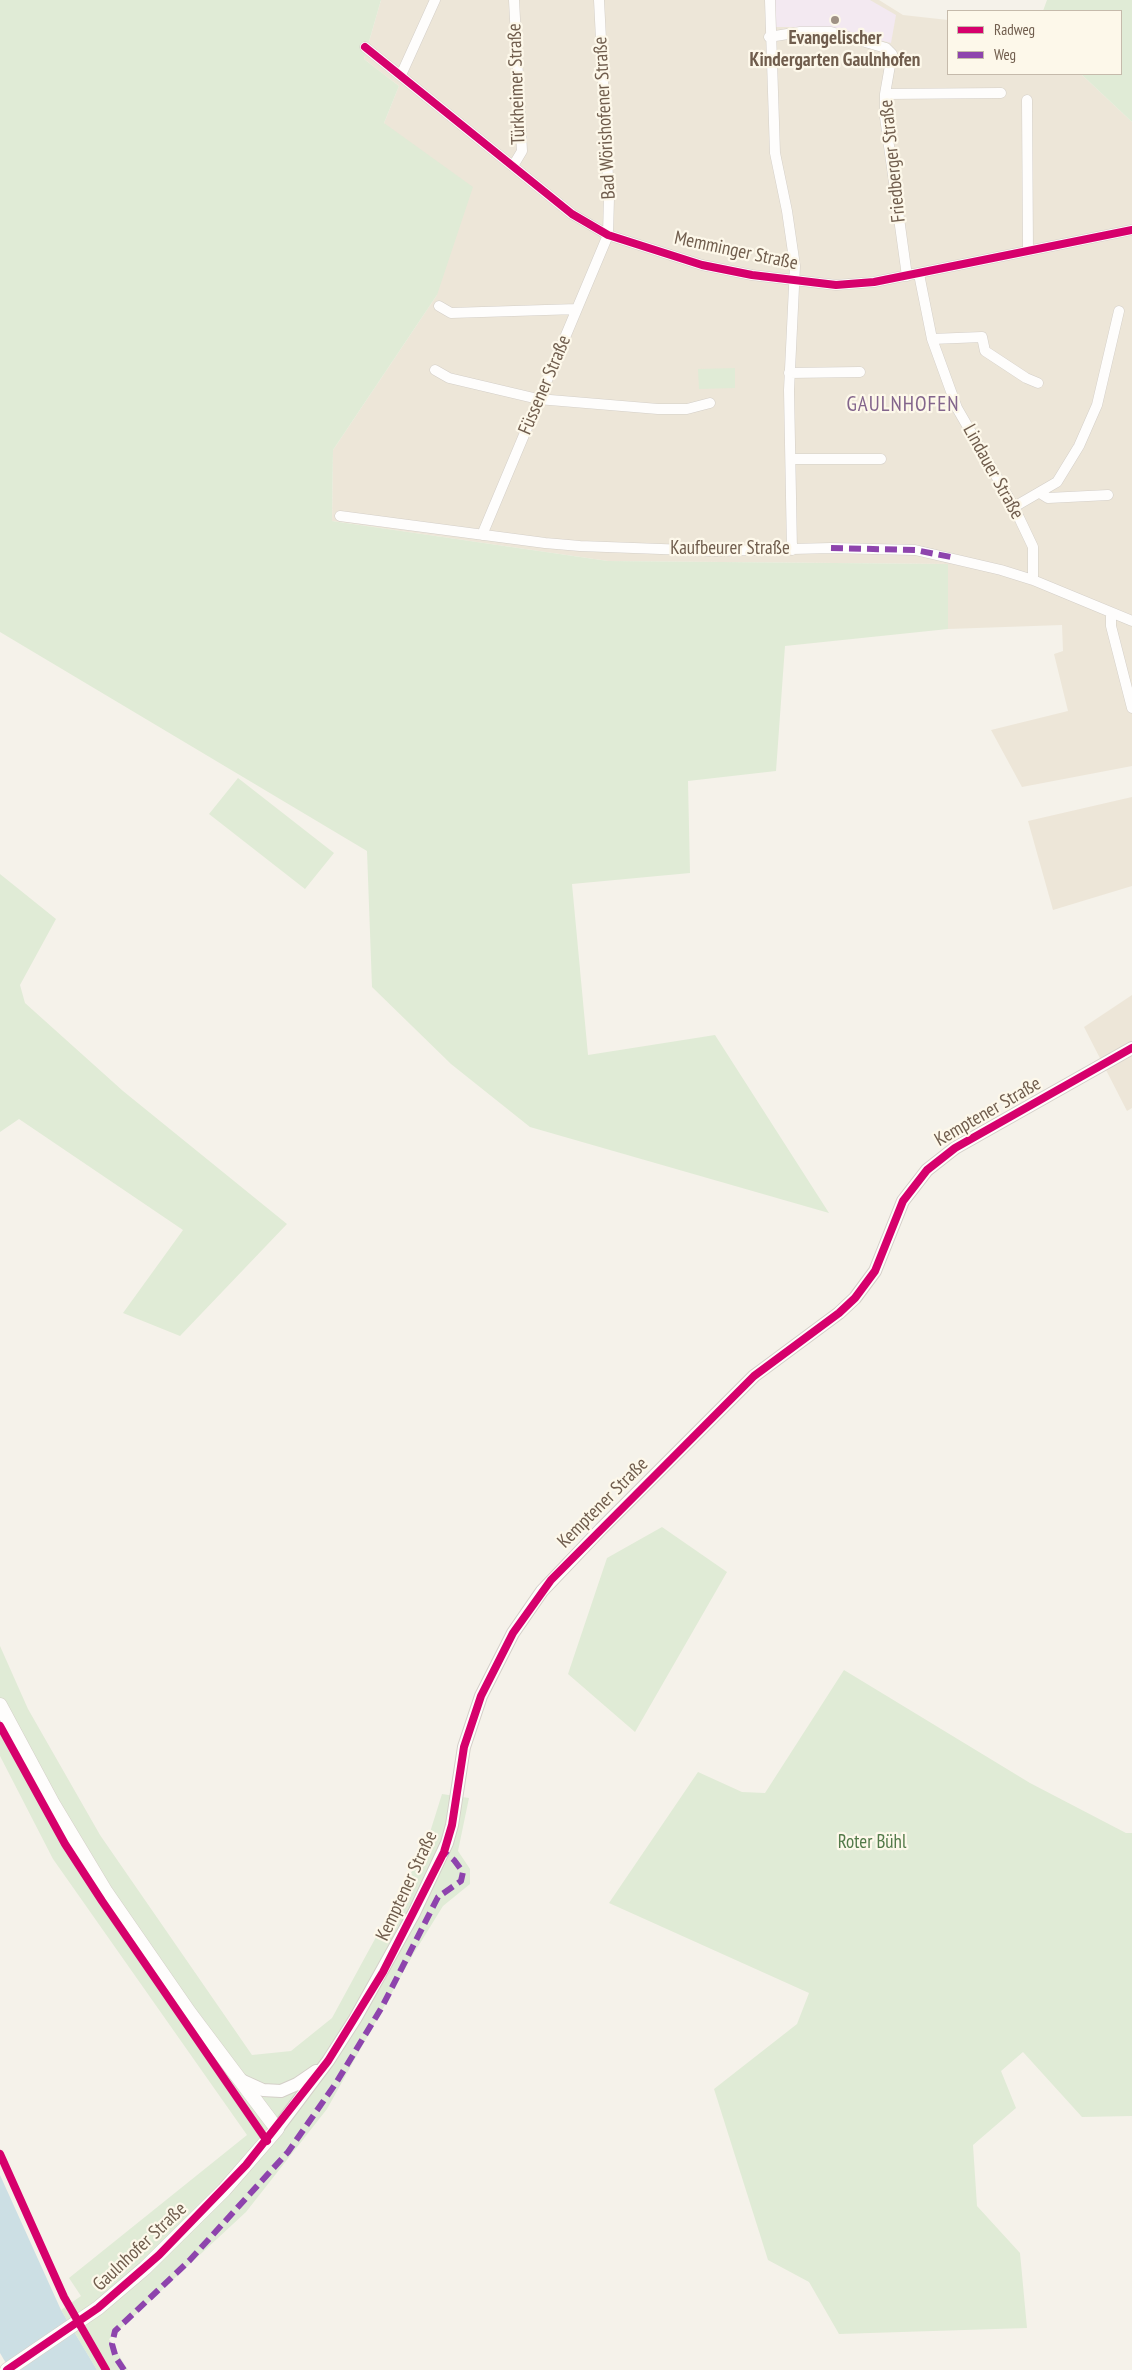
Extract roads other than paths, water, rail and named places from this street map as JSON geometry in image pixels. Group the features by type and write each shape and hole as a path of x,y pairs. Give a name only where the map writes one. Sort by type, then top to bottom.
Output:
{"main road":[{"path":"0,1706 52,1802 106,1892 167,1981 277,2129"},
{"name":"Gaulnhofer Straße","path":"7,2370 98,2308 139,2273 196,2218 277,2129"}],"street":[{"path":"401,75 434,0"},
{"name":"Türkheimer Straße","path":"513,166 522,151 514,0"},
{"name":"Bad Wörishofener Straße","path":"600,0 609,197 608,236"},
{"path":"770,0 769,37 775,152 787,211 794,266 789,373 792,550"},
{"name":"Friedberger Straße","path":"769,37 800,32 831,32 886,48 892,54 885,94 885,117 907,276"},
{"name":"Memminger Straße","path":"365,47 572,214 608,236 702,265 794,281 836,285 874,282 1132,230"},
{"path":"885,94 1000,93"},
{"path":"1027,100 1028,252"},
{"name":"Füssener Straße","path":"482,535 608,236"},
{"name":"Lindauer Straße","path":"919,274 932,339 957,408 1014,507 1033,546 1033,580"},
{"path":"439,306 451,313 577,308"},
{"path":"1014,507 1056,482 1088,427 1097,405 1118,311"},
{"path":"932,339 982,337 985,351 1026,378 1038,383"},
{"path":"435,370 449,378 538,399 677,409 687,409 710,403"},
{"path":"789,373 860,372"},
{"path":"791,459 881,459"},
{"path":"1040,493 1048,498 1108,495"},
{"name":"Kaufbeurer Straße","path":"340,516 580,546 714,551 848,548 915,550 960,559 1033,580 1132,621"},
{"path":"1111,613 1111,626 1132,708"},
{"name":"Kemptener Straße","path":"277,2129 328,2062 383,1972 444,1852 452,1825 464,1747 481,1696 513,1633 551,1580 754,1376 839,1313 855,1298 875,1270 903,1201 926,1170 955,1148 1132,1048"},
{"path":"241,2080 263,2090 281,2091 297,2084 328,2062"}],"place":[{"name":"Evangelischer Kindergarten Gaulnhofen","path":"835,20"}],"district":[{"name":"GAULNHOFEN","path":"903,405"}],"park label":[{"name":"Roter Bühl","path":"872,1843"}]}
